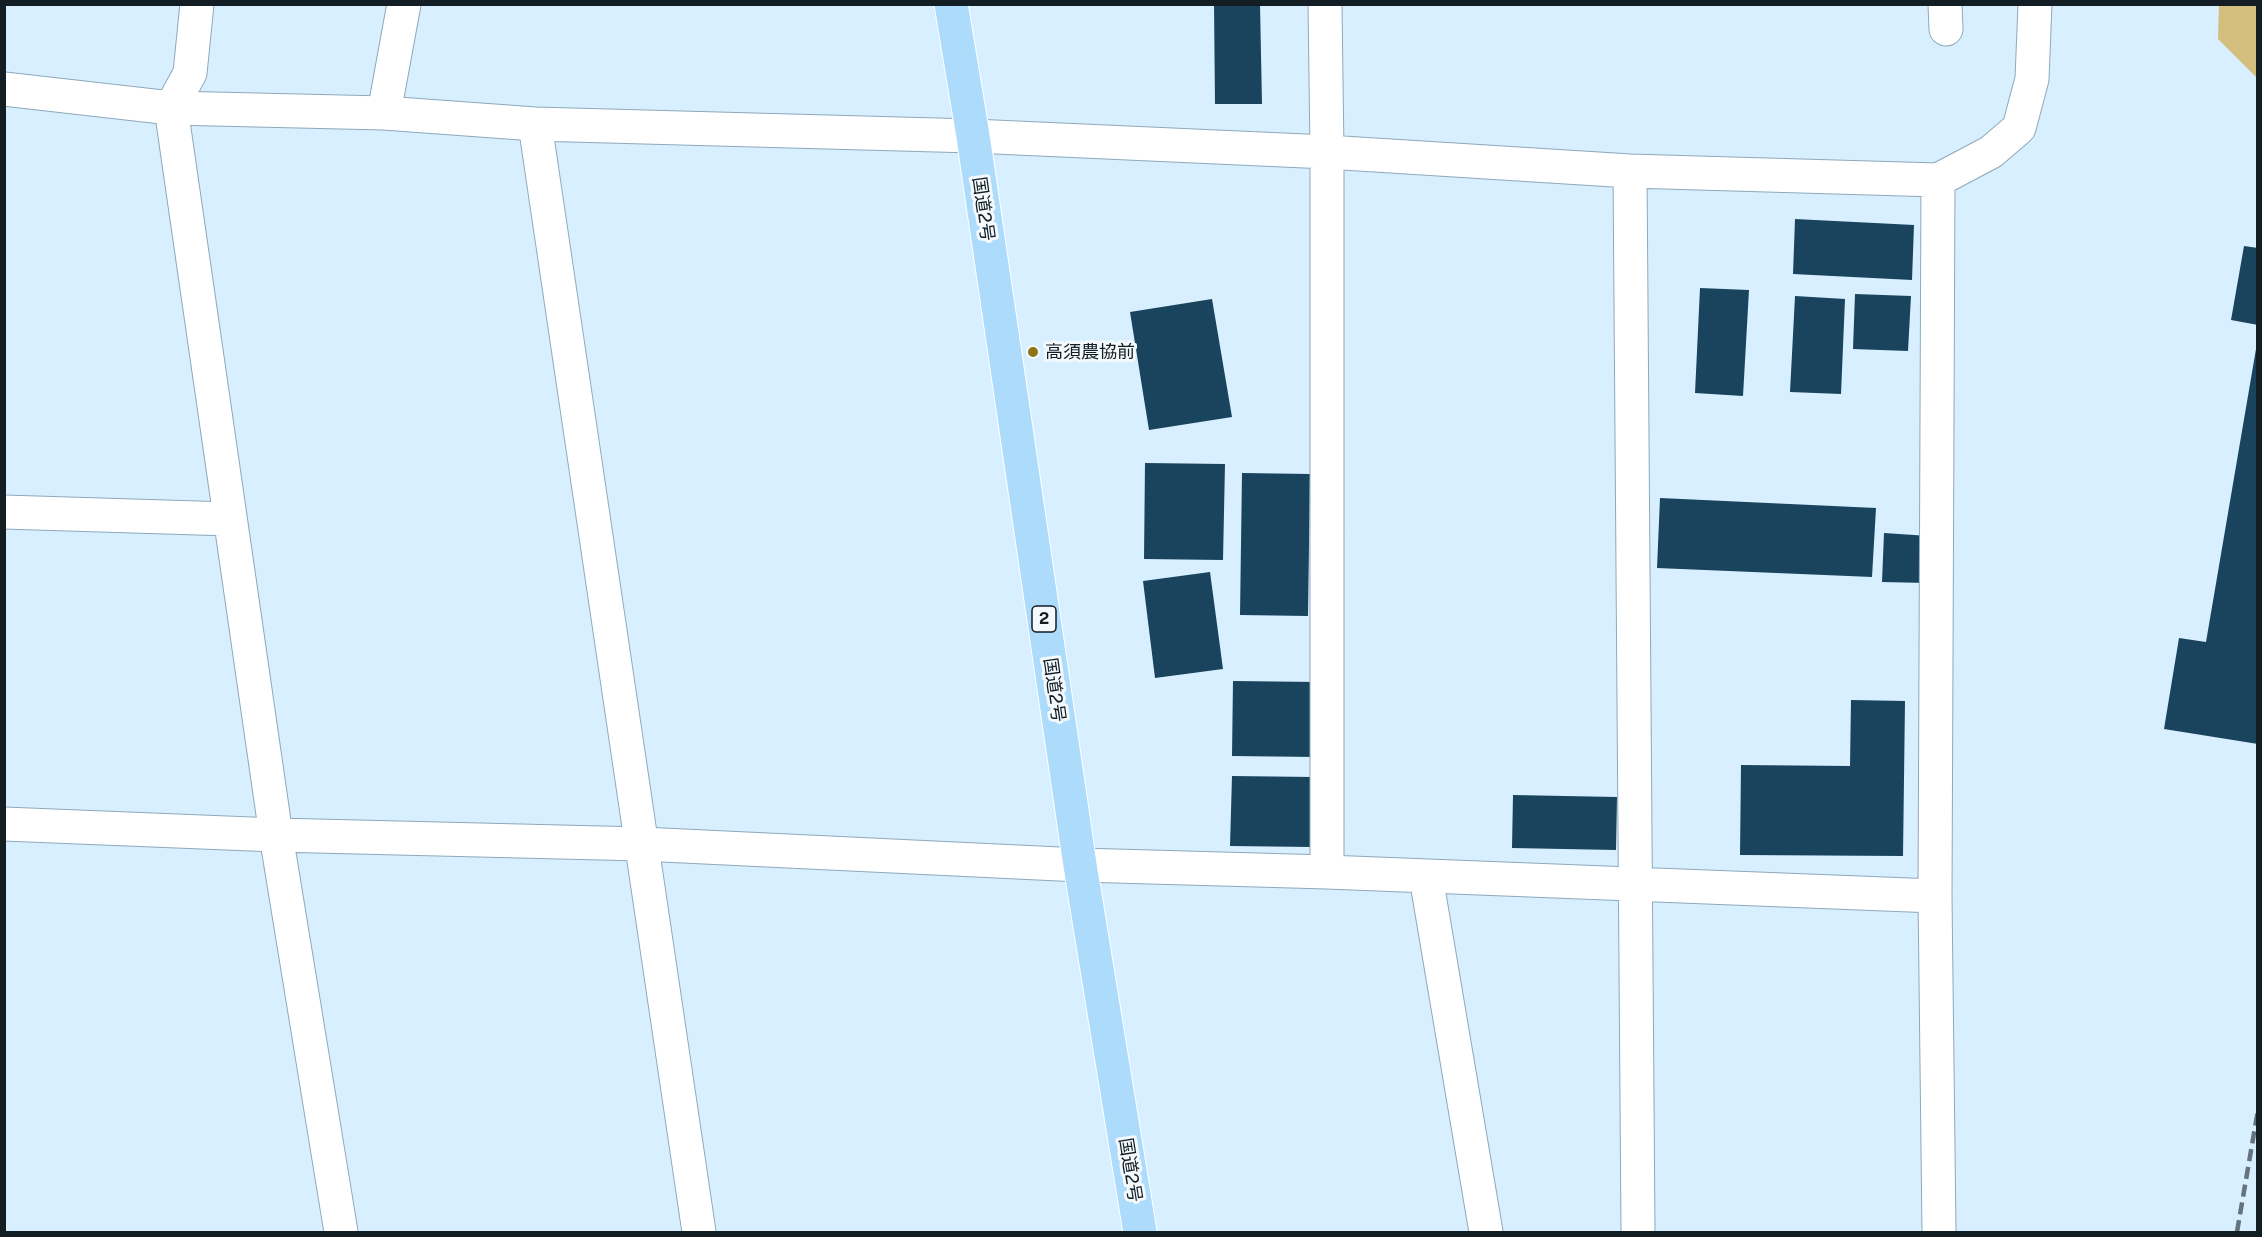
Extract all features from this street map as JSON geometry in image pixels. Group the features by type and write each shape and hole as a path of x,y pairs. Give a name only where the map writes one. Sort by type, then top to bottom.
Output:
{"highway":[{"name":"国道2号","path":"951,4 973,136 1080,865 1140,1233"}],"street":[{"path":"197,4 190,73 171,108 276,835 342,1233"},
{"path":"384,113 404,4"},
{"path":"1325,4 1327,872"},
{"path":"4,89 171,108 384,113 535,124 973,136 1327,152 1630,171 1938,180 1990,152 2019,128 2032,79 2035,4"},
{"path":"535,124 699,1233"},
{"path":"1630,171 1638,1233"},
{"path":"1938,180 1935,896 1939,1233"},
{"path":"4,512 230,519"},
{"path":"4,824 276,835 642,844 1080,865 1635,883 1935,896"},
{"path":"1426,877 1486,1233"}],"shaded area":[{"path":"2219,5 2257,5 2257,78 2218,39"}],"building":[{"path":"1214,4 1260,4 1262,104 1215,104"},
{"path":"1795,219 1914,225 1912,280 1793,274"},
{"path":"2244,246 2258,248 2258,325 2231,320"},
{"path":"1700,288 1749,290 1743,396 1695,393"},
{"path":"1855,294 1911,296 1908,351 1853,349"},
{"path":"1795,296 1845,299 1841,394 1790,392"},
{"path":"1212,299 1232,417 1149,430 1130,312"},
{"path":"2256,349 2258,349 2258,744 2164,729 2179,638 2206,642"},
{"path":"1145,463 1225,464 1223,560 1144,559"},
{"path":"1242,473 1310,474 1308,616 1240,615"},
{"path":"1660,498 1876,508 1872,577 1657,568"},
{"path":"1884,533 1929,536 1927,583 1882,582"},
{"path":"1210,572 1223,669 1155,678 1143,581"},
{"path":"1233,681 1317,682 1316,757 1232,756"},
{"path":"1851,700 1905,701 1903,856 1740,855 1741,765 1850,766"},
{"path":"1232,776 1313,777 1312,847 1230,846"},
{"path":"1513,795 1617,797 1616,850 1512,848"}],"railway":[{"path":"2237,1232 2258,1110"}],"place":[{"name":"高須農協前","path":"1033,352"}]}
